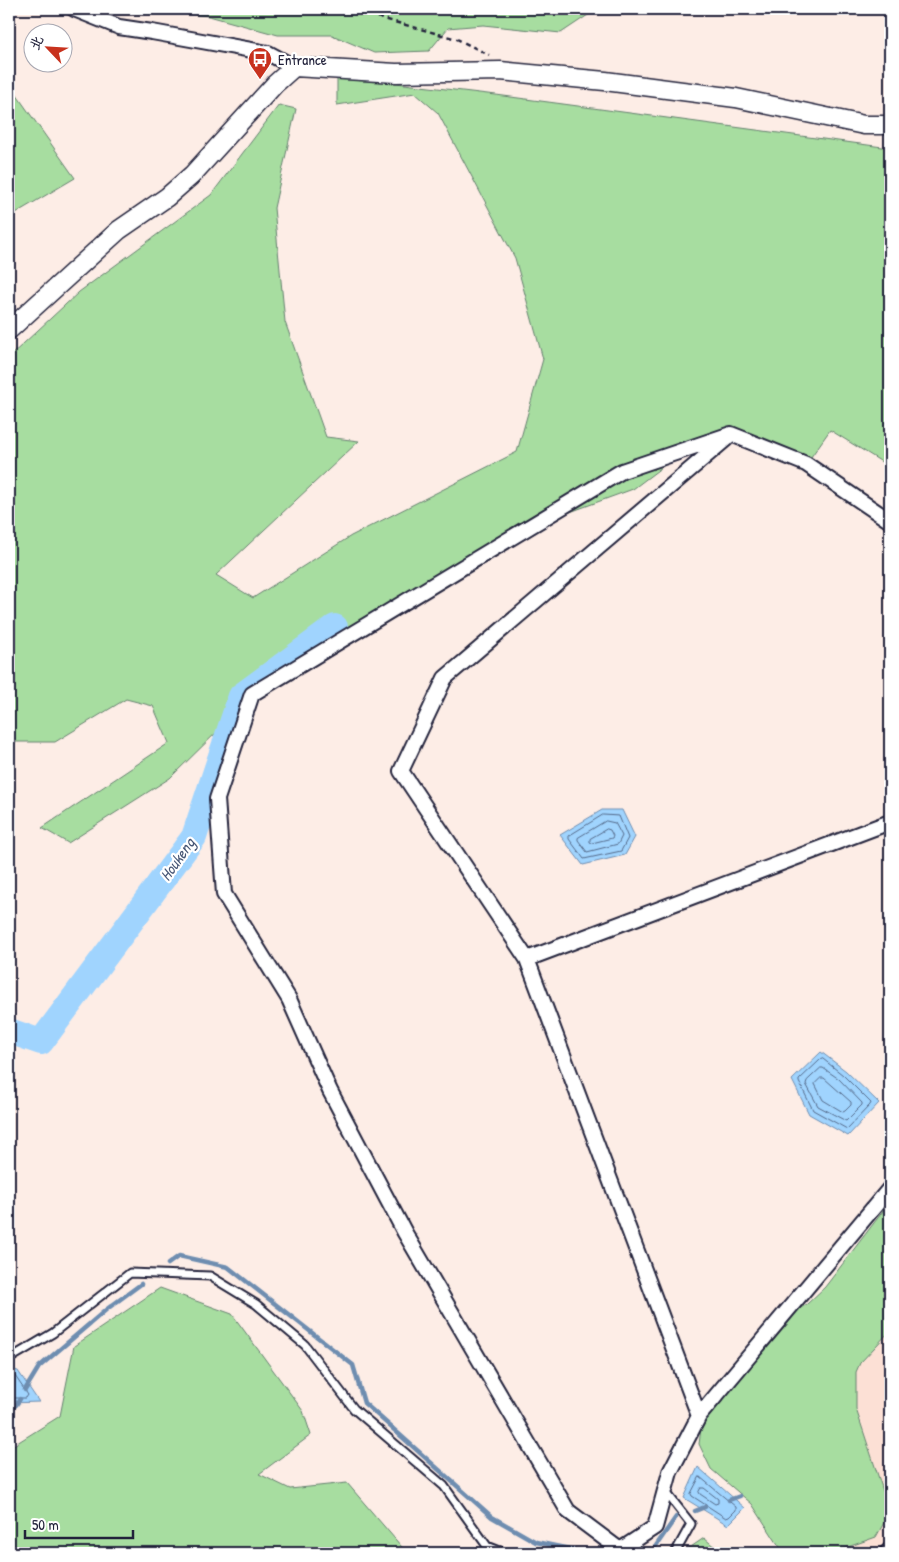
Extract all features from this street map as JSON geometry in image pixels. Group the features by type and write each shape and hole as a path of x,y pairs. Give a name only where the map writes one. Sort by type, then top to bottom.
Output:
{"street":[{"path":"74,9 119,27 268,53 294,67 396,73 500,71 605,80 736,98 864,125 890,125"},
{"path":"9,330 119,230 167,196 192,175 294,67"},
{"path":"699,1416 527,959 401,771 445,678 731,434"},
{"path":"890,521 806,464 731,434 622,471 252,694 217,799 224,894 288,999 330,1091 405,1233 568,1512 620,1550 655,1527 670,1472 699,1416 890,1188"},
{"path":"527,959 890,822"}],"lane":[{"path":"9,1359 52,1333 130,1273 210,1276 256,1304 305,1344 354,1409 444,1486 487,1546 505,1553"},
{"path":"665,1491 691,1524 675,1553"},
{"path":"882,1553 890,1545"}],"path":[{"path":"362,9 380,18 457,39 491,56"}],"shaded area":[{"path":"890,1331 890,1512 856,1409 856,1372 860,1363"},
{"path":"890,1512 890,1553 831,1553 876,1537"}],"green space":[{"path":"136,9 597,9 561,33 483,25 448,28 429,51 374,53 332,35 278,35 209,16"},
{"path":"337,76 496,95 890,148 890,472 885,464 830,430 806,464 731,434 670,461 633,489 540,523 378,621 283,667 170,778 68,843 42,828 169,743 153,706 126,699 55,742 9,742 9,357 79,292 211,195 279,105 296,109 274,208 285,322 326,437 359,441 216,575 253,598 351,536 517,452 543,359 515,258 438,113 415,93 337,105"},
{"path":"9,84 75,178 9,217"},
{"path":"890,1202 890,1331 860,1363 856,1372 856,1409 890,1512 876,1537 831,1553 786,1553 781,1549 752,1504 711,1469 699,1444 702,1421 777,1323 807,1304 825,1287"},
{"path":"160,1288 232,1314 303,1411 311,1435 259,1474 290,1489 347,1483 407,1553 9,1553 9,1448 60,1416 74,1346"},
{"path":"704,1538 722,1553 682,1553"}],"water":[{"path":"602,810 622,810 635,837 625,855 583,865 560,835"},
{"path":"821,1052 846,1071 879,1103 848,1136 809,1114 792,1080"},
{"path":"9,1369 18,1371 39,1402 9,1403"},
{"path":"698,1467 745,1508 728,1525 684,1498"}],"waterway":[{"name":"Houkeng","path":"9,1031 41,1042 194,837 241,696 335,627"},
{"path":"168,1264 179,1256 228,1267 353,1365 364,1403 492,1517 536,1542 589,1553"},
{"path":"25,1390 39,1367 107,1309 141,1284"},
{"path":"9,1410 20,1399"},
{"path":"729,1500 740,1496"},
{"path":"695,1511 705,1507"},
{"path":"651,1553 676,1517"}],"place":[{"name":"Entrance","path":"260,80"}]}
